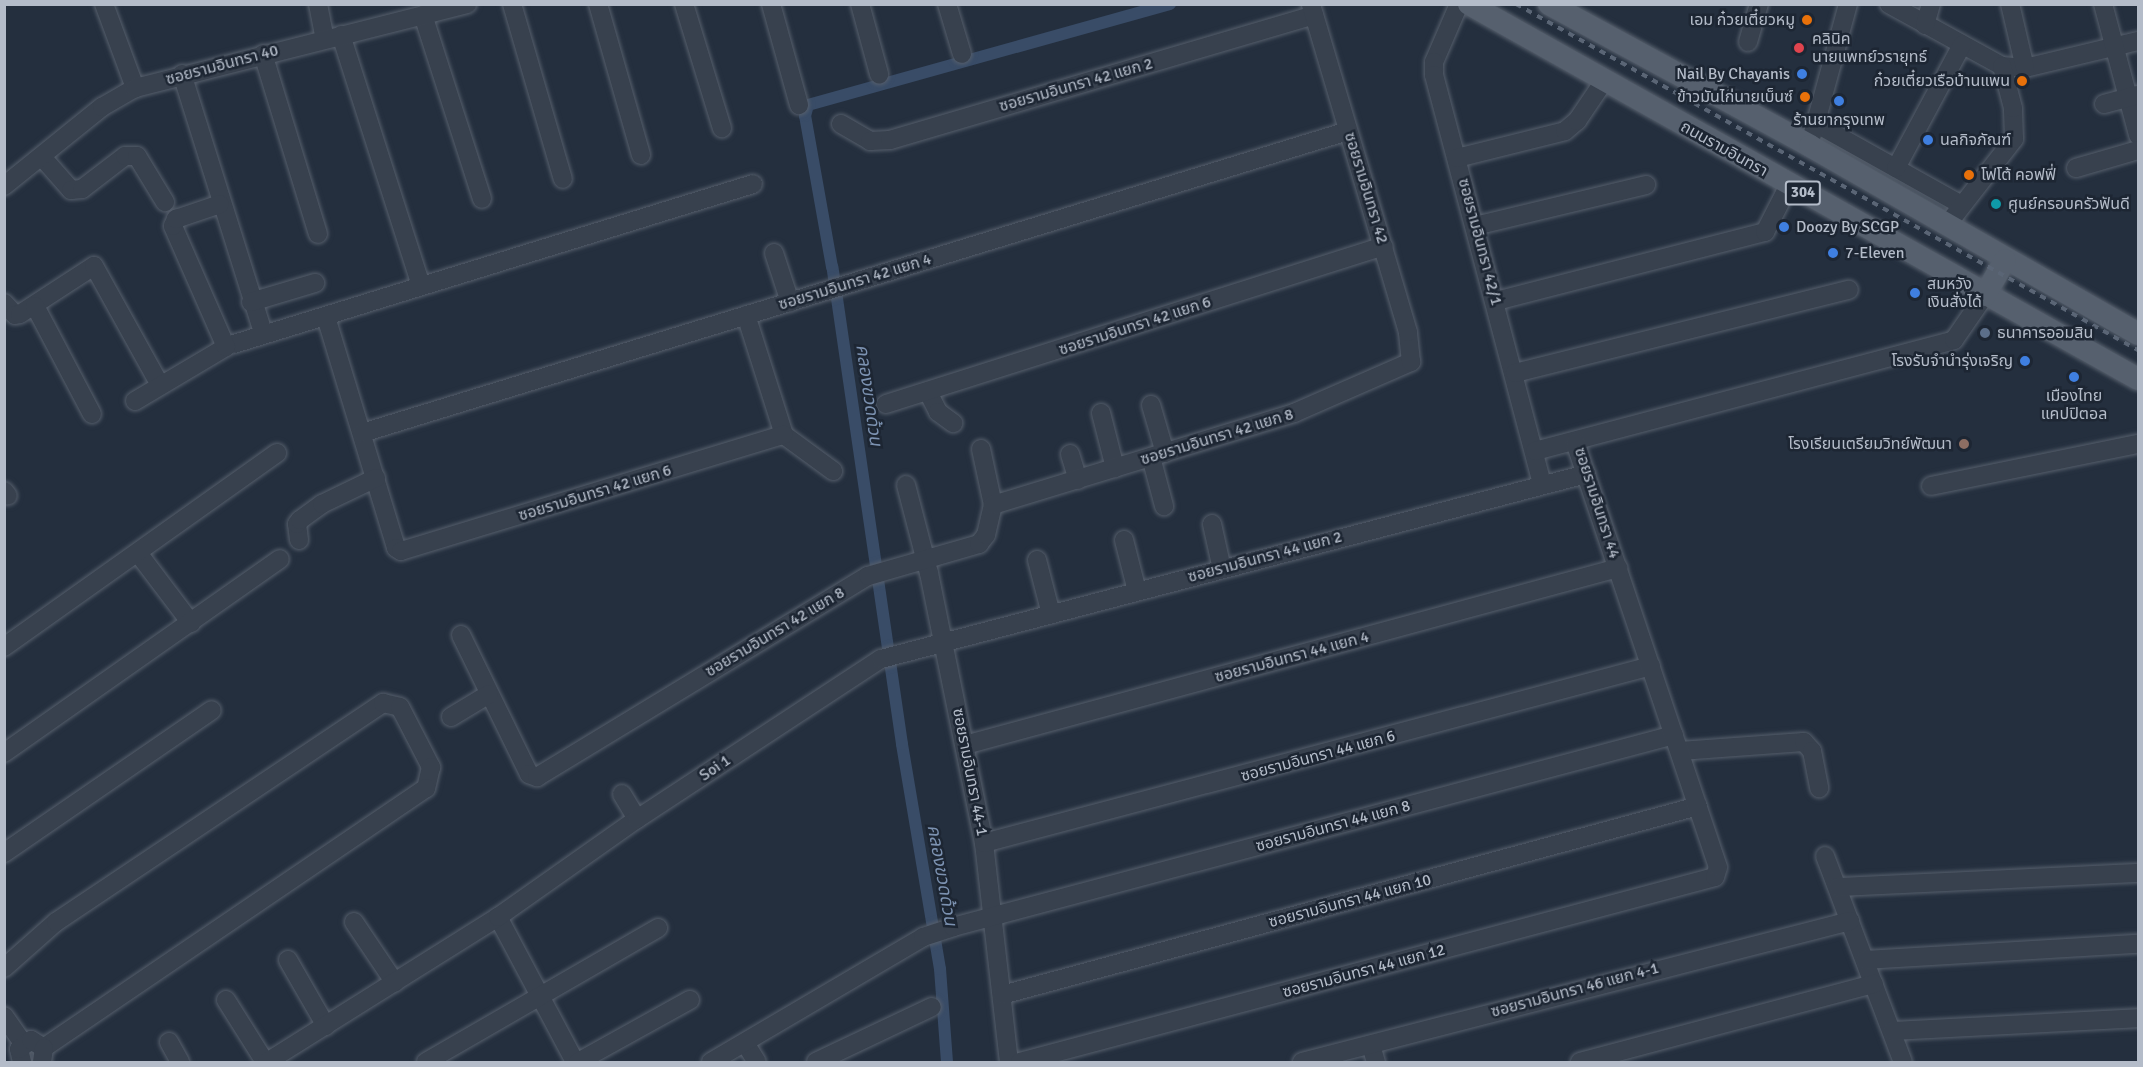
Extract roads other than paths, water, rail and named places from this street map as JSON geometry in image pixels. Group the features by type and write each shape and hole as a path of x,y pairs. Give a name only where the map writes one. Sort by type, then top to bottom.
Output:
{"main road":[{"name":"ถนนรามอินทรา","path":"1469,4 1985,295 2139,379"},
{"name":"304","path":"1549,4 1805,143 2139,334"},
{"path":"1985,295 2006,260"}],"street":[{"path":"104,4 135,88"},
{"path":"318,4 333,37 421,286"},
{"name":"ซอยรามอินทรา 40","path":"4,186 102,107 135,88 182,74 468,4"},
{"path":"512,4 563,179"},
{"path":"598,4 641,156"},
{"path":"684,4 722,128"},
{"path":"771,4 799,105"},
{"path":"860,4 879,74"},
{"path":"947,4 962,54"},
{"name":"ซอยรามอินทรา 42/1","path":"1459,4 1433,67 1542,484"},
{"path":"1748,42 1759,4"},
{"path":"1805,143 1839,4"},
{"path":"1805,143 1815,123 1848,4"},
{"path":"1889,4 2002,66 2025,68 2139,41"},
{"path":"1925,25 1931,4"},
{"path":"2010,4 2025,68"},
{"path":"2103,4 2113,47 2133,96 2139,135"},
{"name":"ซอยรามอินทรา 42 แยก 2","path":"841,124 870,141 890,140 1313,10"},
{"name":"ซอยรามอินทรา 42","path":"1313,10 1384,246 1412,350 1412,362 1401,367"},
{"path":"423,15 482,199"},
{"path":"1896,168 1962,45"},
{"path":"263,54 318,234"},
{"path":"1947,225 1960,204 2014,139 2013,108 2002,66"},
{"path":"182,74 220,204 251,302 261,326"},
{"path":"1457,158 1565,130 1577,122 1604,81"},
{"path":"2104,104 2133,96"},
{"path":"1815,123 1960,204"},
{"name":"ซอยรามอินทรา 42 แยก 4","path":"362,433 1348,131"},
{"path":"2076,168 2139,150"},
{"path":"42,157 71,190 82,189 125,156 137,156 165,202"},
{"path":"234,344 753,184"},
{"path":"1475,226 1646,185"},
{"path":"1496,301 1765,232 1789,185"},
{"path":"135,401 226,347 173,226 176,219 220,204"},
{"name":"ซอยรามอินทรา 42 แยก 6","path":"886,404 1384,246"},
{"path":"774,253 790,302"},
{"path":"4,303 15,315 35,306 94,266 156,378"},
{"path":"251,302 315,283"},
{"path":"1515,374 1849,290"},
{"name":"ซอยรามอินทรา 44","path":"1708,879 1717,875 1718,867 1575,442 1954,340 1985,295"},
{"path":"35,306 92,414"},
{"path":"746,315 784,435 833,471"},
{"path":"299,540 297,524 300,520 322,504 376,478 326,317"},
{"name":"ซอยรามอินทรา 42 แยก 8","path":"993,505 1319,404 1401,367"},
{"path":"928,392 938,412 953,423"},
{"path":"1150,405 1164,506"},
{"path":"1101,413 1115,468"},
{"name":"ซอยรามอินทรา 42 แยก 6","path":"376,478 396,548 407,551 784,435"},
{"path":"1535,451 1575,442"},
{"path":"1931,486 2139,444"},
{"name":"ซอยรามอินทรา 42 แยก 8","path":"489,694 529,774 535,778 548,773 868,576 983,542 993,505 981,449"},
{"path":"4,647 277,453"},
{"path":"1070,454 1078,480"},
{"name":"ซอยรามอินทรา 44 แยก 2","path":"944,642 1586,474"},
{"name":"ซอยรามอินทรา 44-1","path":"906,485 926,558 966,745 984,843 1009,1062"},
{"path":"1212,524 1222,569"},
{"path":"1124,540 1137,591"},
{"path":"138,552 191,623"},
{"path":"4,753 280,559"},
{"path":"1037,560 1051,614"},
{"name":"ซอยรามอินทรา 44 แยก 4","path":"966,745 1618,568"},
{"path":"451,717 489,694 461,635"},
{"name":"Soi 1","path":"266,1062 498,917 637,819 888,657 944,642"},
{"name":"ซอยรามอินทรา 44 แยก 6","path":"984,843 1651,666"},
{"path":"4,968 56,922 382,703 400,707 430,767 426,788 43,1055 35,1040 23,1043 18,1053 20,1062"},
{"path":"4,853 212,710"},
{"name":"ซอยรามอินทรา 44 แยก 8","path":"711,1062 923,938 953,927 1677,743 1804,742 1812,751 1820,788"},
{"path":"622,794 637,819"},
{"name":"ซอยรามอินทรา 44 แยก 10","path":"1002,995 1698,806"},
{"path":"1825,856 1903,1062"},
{"path":"1838,888 2139,873"},
{"name":"ซอยรามอินทรา 44 แยก 12","path":"1020,1062 1708,879"},
{"path":"498,917 538,998 576,1062 690,1000"},
{"path":"354,921 395,983"},
{"name":"ซอยรามอินทรา 46 แยก 4-1","path":"1302,1062 1850,921"},
{"path":"426,1062 658,928"},
{"path":"1864,960 2139,944"},
{"path":"288,960 326,1026"},
{"path":"1580,1062 1874,984"},
{"path":"226,1000 266,1062"},
{"path":"816,1062 932,1007"},
{"path":"4,1016 23,1043"},
{"path":"1892,1031 2139,1018"},
{"path":"169,1042 180,1062"},
{"path":"745,1043 757,1062"},
{"path":"1371,1045 1376,1062"}],"waterway":[{"name":"คลองขวดด้วน","path":"947,1062 940,969 902,744 832,267 805,116 808,105 1170,4"}],"railway":[{"path":"1516,4 2138,350"}],"place":[{"name":"เอม ก๋วยเตี๋ยวหมู","path":"1807,20"},
{"name":"คลินิค นายแพทย์วรายุทธ์","path":"1799,48"},
{"name":"Nail By Chayanis","path":"1802,74"},
{"name":"ก๋วยเตี๋ยวเรือบ้านแพน","path":"2022,81"},
{"name":"ข้าวมันไก่นายเบ็นซ์","path":"1805,97"},
{"name":"ร้านยากรุงเทพ","path":"1839,101"},
{"name":"นลกิจภัณฑ์","path":"1928,140"},
{"name":"โฟโต้ คอฟฟี่","path":"1969,175"},
{"name":"ศูนย์ครอบครัวฟันดี","path":"1996,204"},
{"name":"Doozy By SCGP","path":"1784,227"},
{"name":"7-Eleven","path":"1833,253"},
{"name":"สมหวัง เงินสั่งได้","path":"1915,293"},
{"name":"ธนาคารออมสิน","path":"1985,333"},
{"name":"โรงรับจำนำรุ่งเจริญ","path":"2025,361"},
{"name":"เมืองไทย แคปปิตอล","path":"2074,377"},
{"name":"โรงเรียนเตรียมวิทย์พัฒนา","path":"1964,444"}]}
